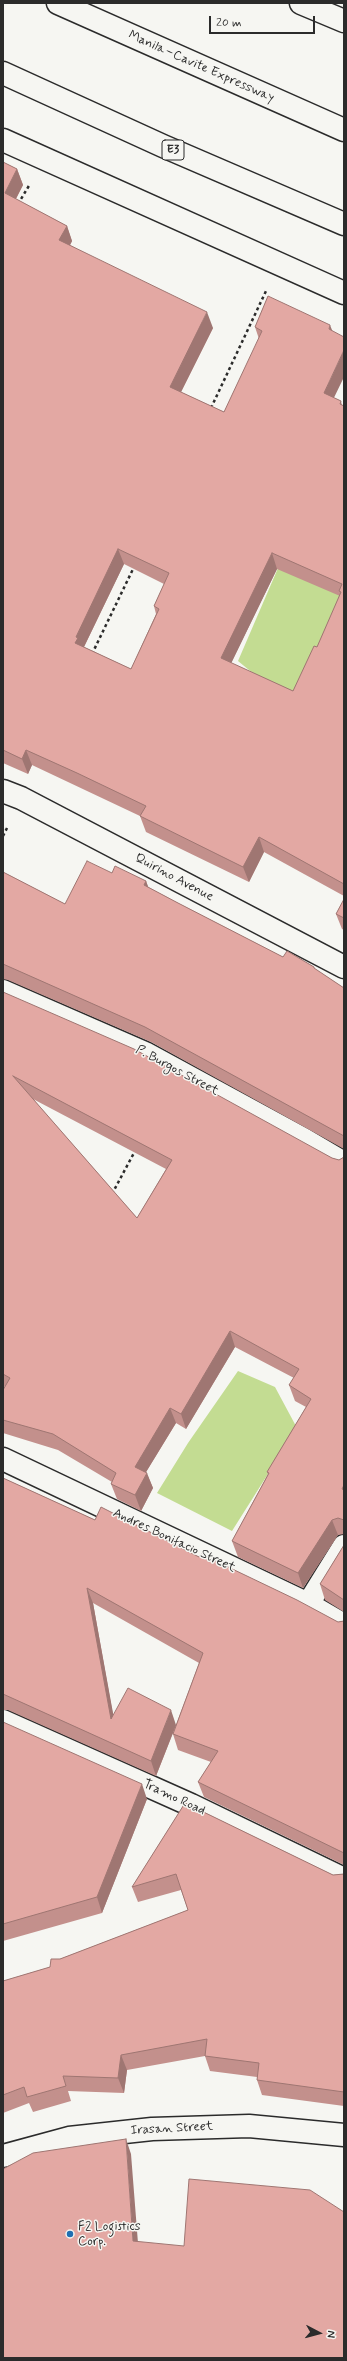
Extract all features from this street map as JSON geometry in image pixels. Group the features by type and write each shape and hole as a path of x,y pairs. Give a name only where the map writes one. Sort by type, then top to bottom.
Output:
{"main road":[{"name":"Manila–Cavite Expressway","path":"58,3 344,130"},
{"path":"302,3 344,21"},
{"name":"E3","path":"3,74 163,146 344,224"},
{"path":"3,140 44,160 344,293"},
{"name":"Quirino Avenue","path":"3,791 21,798 344,967"},
{"name":"P. Burgos Street","path":"3,991 145,1053 305,1140 344,1163"},
{"name":"Andres Bonifacio Street","path":"3,1459 308,1604 344,1625"},
{"path":"308,1604 344,1546"},
{"name":"Tramo Road","path":"3,1720 191,1805 344,1879"},
{"name":"Irasan Street","path":"3,2156 69,2138 152,2129 249,2126 344,2135"}],"path":[{"path":"17,206 44,160"},
{"path":"208,415 278,264"},
{"path":"90,656 136,564"},
{"path":"109,1200 139,1144"}],"green space":[{"path":"331,445 344,452 344,681 316,725 238,661"},
{"path":"238,1371 275,1387 297,1428 232,1531 157,1493 188,1443"}],"building":[{"path":"3,162 17,169 5,193 67,226 59,240 207,312 170,387 224,412 262,331 255,327 268,296 330,325 329,329 344,337 344,350 324,393 341,401 340,404 344,406 344,884 259,837 243,867 140,816 146,806 26,750 22,759 3,750","holes":["118,549 169,573 154,606 159,609 131,669 75,643 78,638 76,637","272,553 342,584 339,591 341,592 317,647 314,646 293,691 221,658"]},
{"path":"87,861 112,873 115,866 146,881 144,885 283,957 287,951 314,967 344,988 344,1136 145,1027 3,964 3,872 65,904"},
{"path":"344,899 344,918 336,914"},
{"path":"3,992 134,1049 332,1158 339,1160 344,1157 344,1485 342,1489 344,1490 344,1520 338,1518 332,1520 298,1573 232,1541 269,1473 267,1472 311,1399 289,1385 299,1369 230,1331 181,1414 170,1408 135,1467 147,1473 135,1495 111,1484 116,1473 53,1434 3,1420 3,1390 10,1378 3,1374","holes":["13,1076 172,1160 137,1218"]},
{"path":"3,1478 95,1520 101,1507 199,1557 201,1554 297,1600 338,1622 344,1621 344,1853 198,1782 218,1751 173,1734 203,1653 87,1588 111,1719 128,1688 171,1710 151,1761 3,1694"},
{"path":"344,1545 344,1600 320,1584"},
{"path":"3,1722 142,1784 97,1897 3,1924"},
{"path":"185,1803 333,1875 344,1874 344,2092 257,2080 259,2063 205,2056 207,2039 121,2055 118,2078 63,2076 66,2086 27,2097 24,2087 3,2095 3,1981 50,1967 51,1959 60,1959 188,1910 176,1874 132,1887"},
{"path":"126,2139 133,2241 184,2246 189,2179 310,2190 344,2212 344,2358 3,2358 3,2169 33,2153"}],"place":[{"name":"F2 Logistics Corp.","path":"70,2234"}]}
